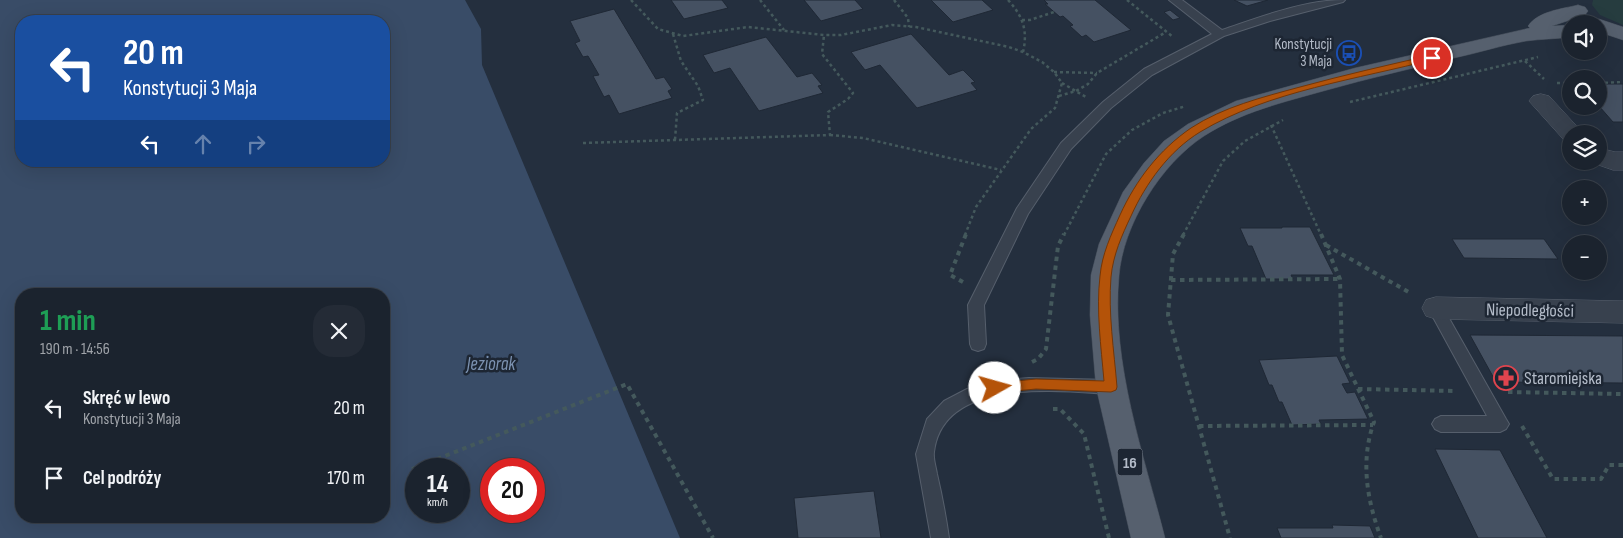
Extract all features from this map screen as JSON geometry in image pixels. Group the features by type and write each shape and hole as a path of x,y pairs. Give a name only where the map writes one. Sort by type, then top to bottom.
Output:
{"main road":[{"name":"16","path":"1526,35 1547,20 1574,5 1586,15"},
{"name":"16","path":"1607,28 1623,34"},
{"name":"16","path":"1148,538 1111,387 1104,315 1105,275 1112,244 1136,192 1153,169 1173,148 1196,130 1244,106 1355,75 1526,35 1562,32"}],"street":[{"path":"1541,101 1564,125"},
{"path":"1607,159 1623,161"},
{"name":"Niepodległości","path":"1436,308 1623,312"}],"lane":[{"path":"1176,0 1220,34"},
{"path":"978,344 976,305 1022,212 1066,146 1107,105 1148,72 1220,34 1339,0"},
{"path":"1436,308 1500,424 1441,424"},
{"path":"940,538 924,454 928,435 942,414 960,399 984,390 1007,386 1036,384 1111,387"}],"path":[{"path":"631,0 658,29 673,34 699,35 748,27 824,36 841,35 892,25 1009,47 1042,62 1054,72 1062,83 1076,91"},
{"path":"760,0 784,31"},
{"path":"894,0 908,18 909,27"},
{"path":"1008,0 1017,9 1028,37 1023,52"},
{"path":"1059,96 1076,91 1088,84 1097,73 1166,32 1127,0"},
{"path":"1022,20 1030,20 1054,12"},
{"path":"673,34 683,64 702,94 703,100 677,114 675,140"},
{"path":"824,36 822,54 852,92 848,100 831,108 828,112 830,135"},
{"path":"1344,104 1542,56"},
{"path":"1054,72 1097,73"},
{"path":"1607,82 1623,82"},
{"path":"984,289 956,280 950,275 976,206 1031,129 1055,108 1062,83"},
{"path":"1109,538 1084,434 1060,409 1040,408 1031,362 1038,359 1046,349 1058,246 1106,154 1132,130 1163,113 1192,104"},
{"path":"1230,538 1168,316 1173,254 1223,161 1245,141 1271,125 1289,118"},
{"path":"1271,125 1340,279 1342,355 1374,422 1367,441 1367,478 1373,519 1381,538"},
{"path":"583,143 830,135 863,138 1001,170"},
{"path":"1326,245 1402,289"},
{"path":"1171,280 1340,279"},
{"path":"438,458 627,384 712,538"},
{"path":"1502,391 1506,399"},
{"path":"1520,423 1553,479 1601,479 1609,465 1623,465"},
{"path":"1199,426 1372,425"}],"green space":[{"path":"1593,0 1623,0 1623,25 1607,18 1607,15 1600,15 1592,5"}],"water":[{"name":"Jeziorak","path":"0,0 465,0 481,29 482,65 680,538 0,538"}],"building":[{"path":"671,0 722,0 728,8 684,19"},
{"path":"804,0 855,0 863,9 821,21"},
{"path":"931,0 982,0 993,10 953,22"},
{"path":"1044,0 1095,0 1131,30 1094,42 1086,35 1082,37 1070,26 1073,25 1063,16 1060,17 1045,4 1048,4"},
{"path":"1234,0 1268,0 1247,6"},
{"path":"614,9 656,79 664,77 672,89 668,91 672,98 619,114 609,95 604,97 593,76 599,75 588,56 583,57 575,43 580,41 570,21"},
{"path":"1170,10 1180,18 1173,20 1164,12"},
{"path":"911,34 949,75 963,70 975,82 971,83 977,90 917,108 880,65 865,70 851,52"},
{"path":"766,37 797,77 812,73 822,85 818,86 823,93 759,111 730,68 714,73 703,55"},
{"path":"1607,84 1623,84 1623,122 1613,122 1607,115"},
{"path":"1310,227 1334,275 1291,275 1293,279 1266,279 1252,246 1248,246 1240,228"},
{"path":"1452,239 1544,239 1558,259 1464,258"},
{"path":"1470,335 1623,336 1623,383 1496,382"},
{"path":"1337,356 1350,383 1342,384 1347,393 1355,392 1368,419 1319,420 1321,424 1292,425 1282,402 1279,402 1272,385 1269,385 1259,360"},
{"path":"1435,449 1500,450 1547,538 1478,538"},
{"path":"874,491 881,538 798,538 794,498"},
{"path":"1332,525 1370,526 1375,538 1281,538 1277,528 1333,528"}],"place":[{"name":"Konstytucji 3 Maja","path":"1349,53"},
{"name":"Staromiejska","path":"1506,378"}],"route":[{"path":"995,388 1036,384 1111,387 1104,315 1105,275 1112,244 1136,192 1153,169 1173,148 1196,130 1221,116 1269,98 1355,75 1432,58"}]}
